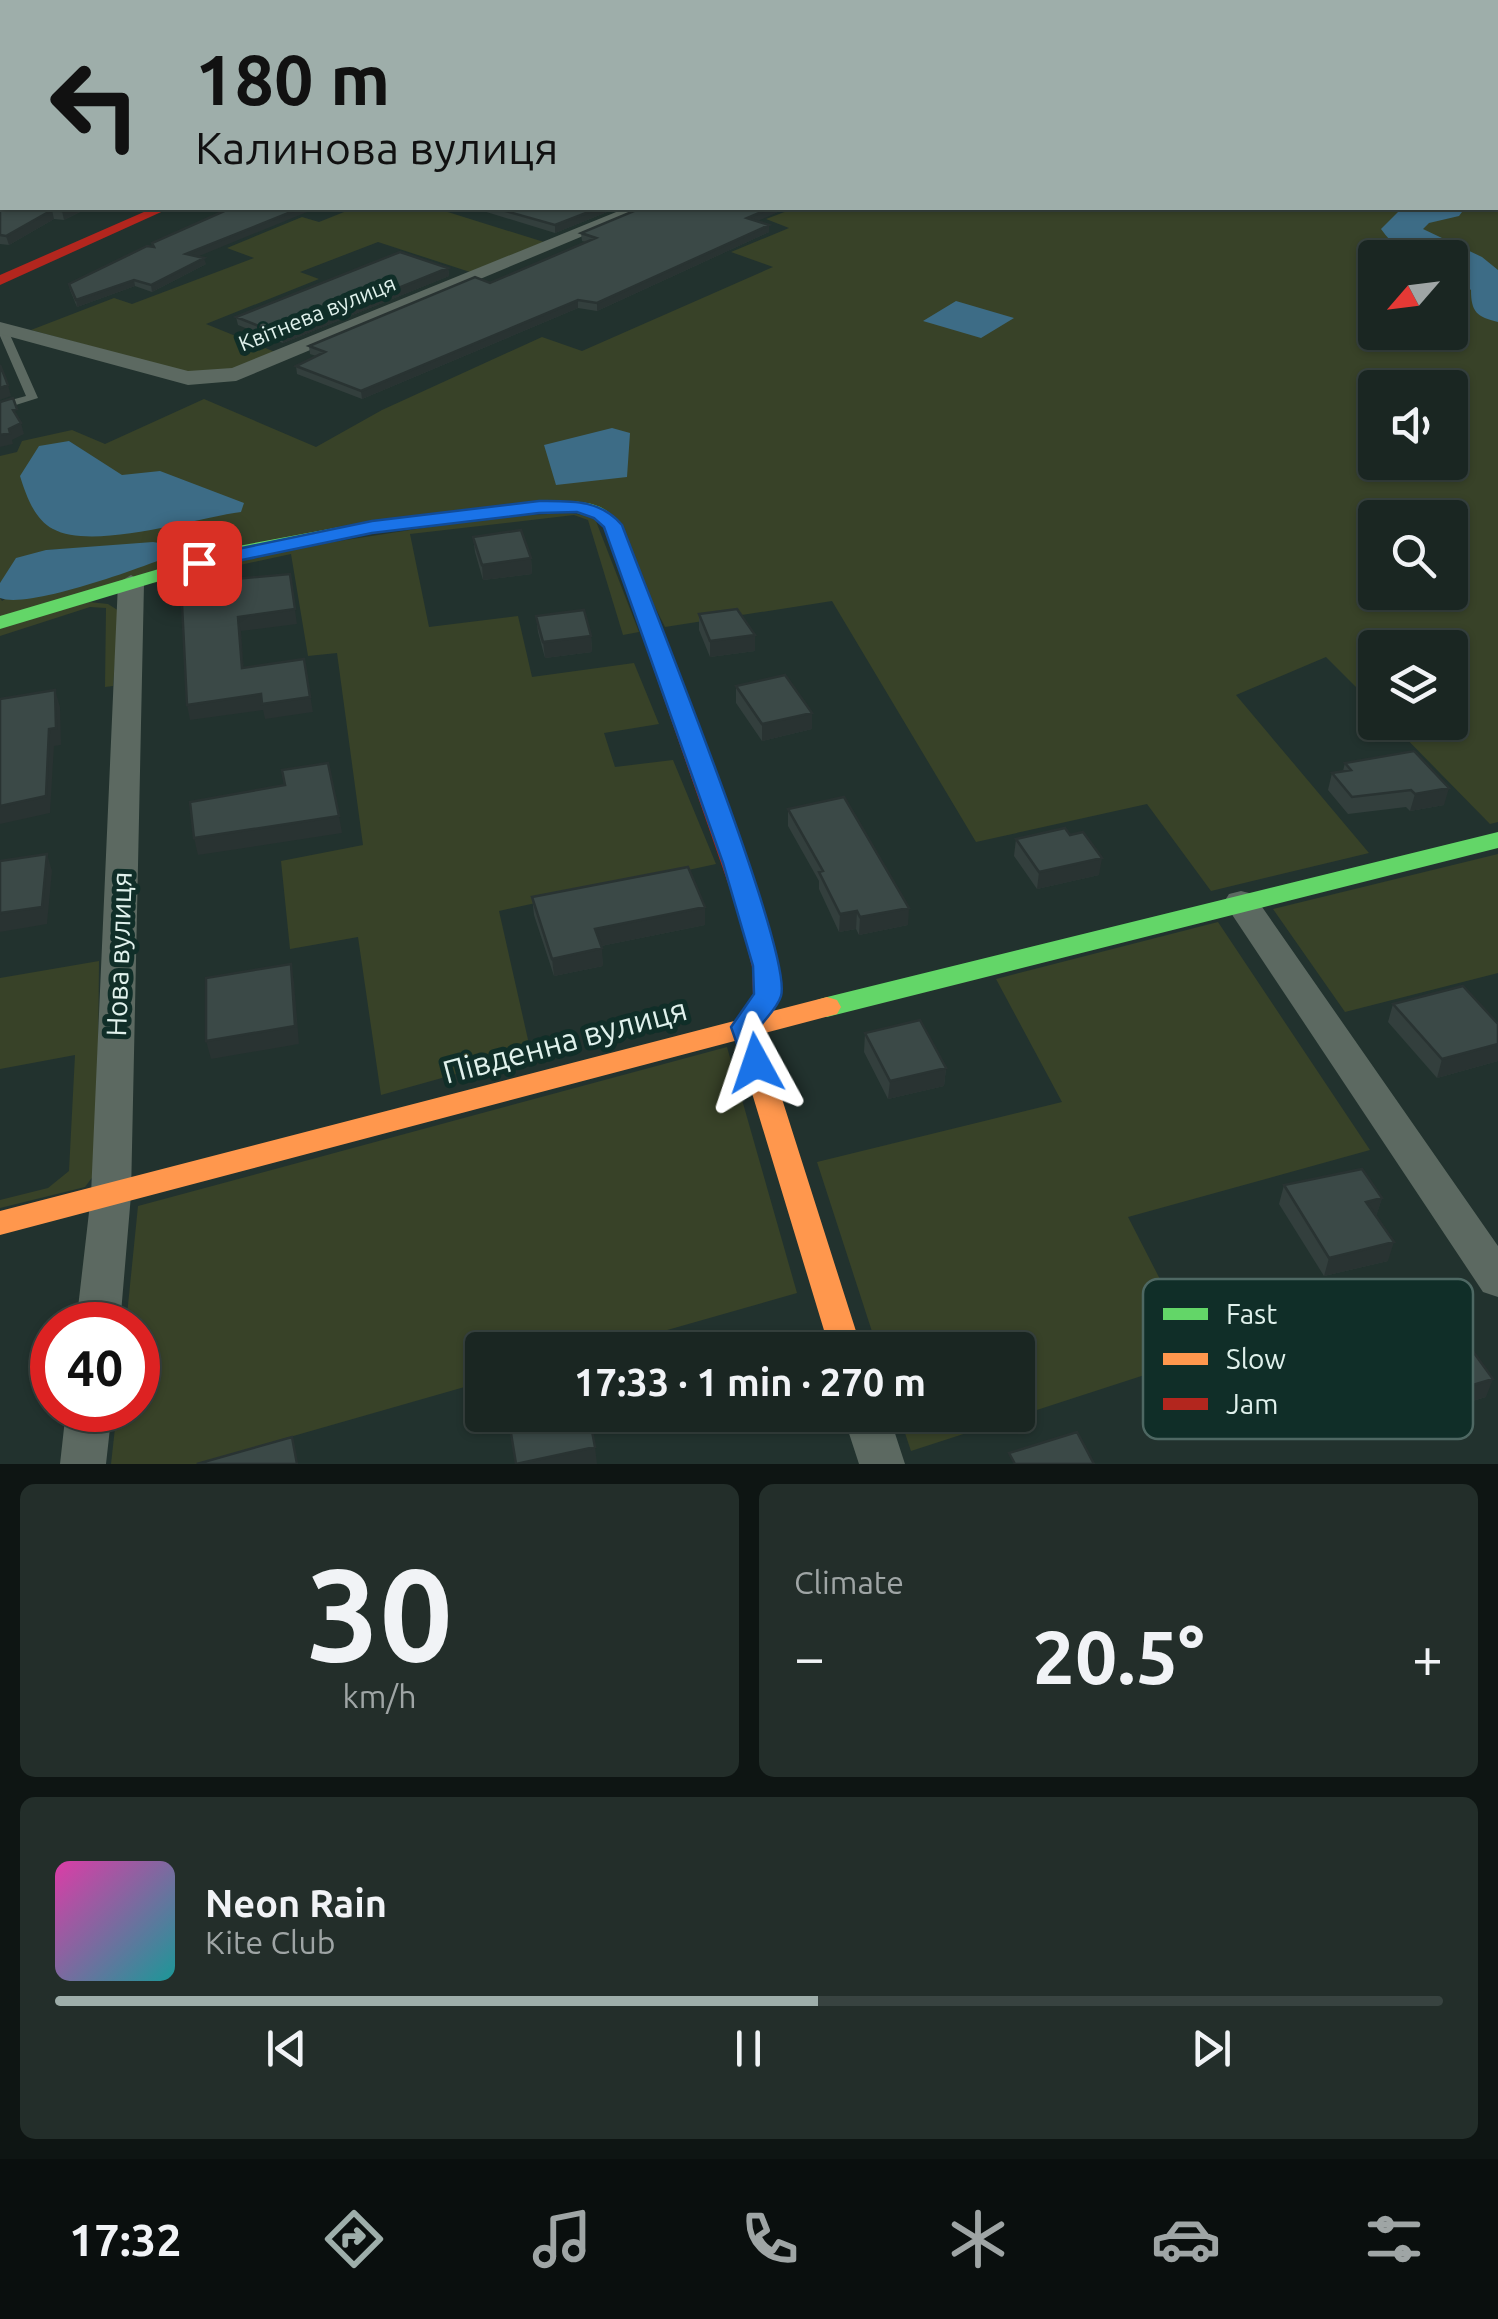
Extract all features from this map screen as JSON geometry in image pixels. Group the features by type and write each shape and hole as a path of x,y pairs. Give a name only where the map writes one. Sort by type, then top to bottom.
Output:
{"street":[{"path":"0,281 159,210"},
{"name":"Квітнева вулиця","path":"1,328 188,378 236,374 636,210"},
{"path":"0,623 233,554 372,527 539,507 579,507 600,514 613,525 736,863 766,966 768,996 745,1027 840,1332"},
{"name":"Нова вулиця","path":"100,1302 111,1195 131,583"},
{"name":"Південна вулиця","path":"0,1223 745,1027 1498,840"},
{"path":"1241,902 1498,1280"},
{"path":"83,1464 87,1432"},
{"path":"872,1432 882,1464"}],"lane":[{"path":"0,407 32,398 1,328"}],"green space":[{"path":"349,210 441,210 544,242 470,272 378,242 300,272 319,279 206,324 275,352 231,370 193,374 31,330 114,298 132,304 254,258 227,248 302,217 319,222"},
{"path":"790,210 1498,210 1498,822 1490,824 1408,740 1468,740 1468,630 1358,630 1358,689 1326,657 1236,695 1369,853 1211,891 1147,804 976,842 832,601 665,627 607,511 370,523 0,618 0,598 2,601 80,548 46,550 0,583 0,456 17,452 22,441 72,430 105,444 204,399 316,447 382,410 542,337 582,351 773,267 731,252 789,228 766,219","holes":["69,441 186,520 120,533 53,529"]},
{"path":"539,510 594,516 639,632 623,635 588,520 574,515 410,534 429,627 518,616 532,677 634,663 659,724 604,733 615,767 673,760 716,864 499,911 531,1053 381,1095 358,937 290,949 281,861 363,845 337,653 308,656 291,554 151,584 236,557"},
{"path":"89,602 108,604 119,611 113,686 105,687 106,608 90,607 0,636 0,627"},
{"path":"1498,854 1498,973 1345,1012 1273,909"},
{"path":"1218,922 1370,1150 1128,1217 1160,1279 1143,1279 1143,1376 1035,1411 1035,1332 872,1332 817,1162 1062,1102 996,979"},
{"path":"99,961 97,1171 85,1187 0,1208 0,1200 48,1188 69,1171 75,1055 0,1069 0,978"},
{"path":"727,1047 797,1293 660,1332 465,1332 465,1387 196,1464 111,1464 115,1432 160,1432 160,1302 128,1302 138,1206"},
{"path":"905,1432 969,1432 911,1451"}],"water":[{"path":"956,301 1014,318 981,338 923,321"},
{"path":"612,428 630,433 627,477 556,485 544,445"},
{"path":"69,441 122,475 160,471 244,503 241,512 118,535 71,535 53,529 36,513 20,476 39,446"},
{"path":"153,542 190,548 64,591 15,600 0,598 0,583 16,558 46,550"}],"building":[{"path":"0,210 52,210 6,236 0,235"},
{"path":"226,210 296,210 186,254 204,258 151,285 134,280 76,300 69,284 147,246 154,247 152,243"},
{"path":"502,210 594,210 555,225"},
{"path":"636,210 766,210 747,218 769,225 597,303 578,300 361,391 296,366 325,352 309,346 475,277 490,283 596,238 581,233"},
{"path":"400,252 448,268 282,335 236,317"},
{"path":"0,365 8,385 0,388"},
{"path":"13,398 17,409 13,410 21,423 9,429 10,433 0,435 0,402"},
{"path":"521,530 531,558 482,565 473,537"},
{"path":"290,574 295,609 238,617 242,668 304,659 310,697 262,704 261,694 187,705 181,584"},
{"path":"737,609 755,635 710,641 699,614"},
{"path":"584,610 591,636 543,642 536,616"},
{"path":"785,675 812,713 762,724 736,686"},
{"path":"55,690 56,728 49,729 46,796 0,806 0,699"},
{"path":"1414,751 1449,788 1352,797 1332,773 1351,770 1345,763"},
{"path":"328,763 339,816 194,838 190,802 285,785 282,770"},
{"path":"844,797 909,908 860,917 857,911 840,914 819,872 823,871 788,809"},
{"path":"1065,828 1070,835 1083,832 1102,858 1039,872 1016,839"},
{"path":"47,854 42,907 0,913 0,861"},
{"path":"688,867 705,907 595,929 602,948 552,959 532,897"},
{"path":"291,964 295,1026 206,1041 206,978"},
{"path":"1463,986 1498,1024 1498,1044 1442,1059 1393,1004"},
{"path":"920,1020 946,1068 890,1081 865,1033"},
{"path":"1362,1169 1382,1198 1366,1202 1394,1242 1329,1258 1284,1185"},
{"path":"1473,1352 1493,1379 1473,1385"},
{"path":"511,1432 592,1432 595,1447 516,1464"},
{"path":"1077,1432 1094,1464 1015,1464 1009,1453"},
{"path":"292,1437 297,1464 197,1464"}],"waterway":[{"path":"1412,240 1401,229 1416,215 1437,210"},
{"path":"1468,266 1492,286 1492,306 1498,309"}],"traffic: fast":[{"path":"0,623 233,553 372,527 539,507 579,507 600,514 613,525 626,561"},
{"path":"827,1007 1498,840"}],"traffic: slow":[{"path":"0,1223 827,1007"},
{"path":"762,1080 840,1332"}],"traffic: jam":[{"path":"0,281 159,210"},
{"path":"626,561 752,915 765,967 767,996 745,1027 762,1080"}],"route":[{"path":"199,563 372,527 539,507 579,507 600,514 613,525 736,863 766,966 768,996 745,1027 756,1063"}]}
